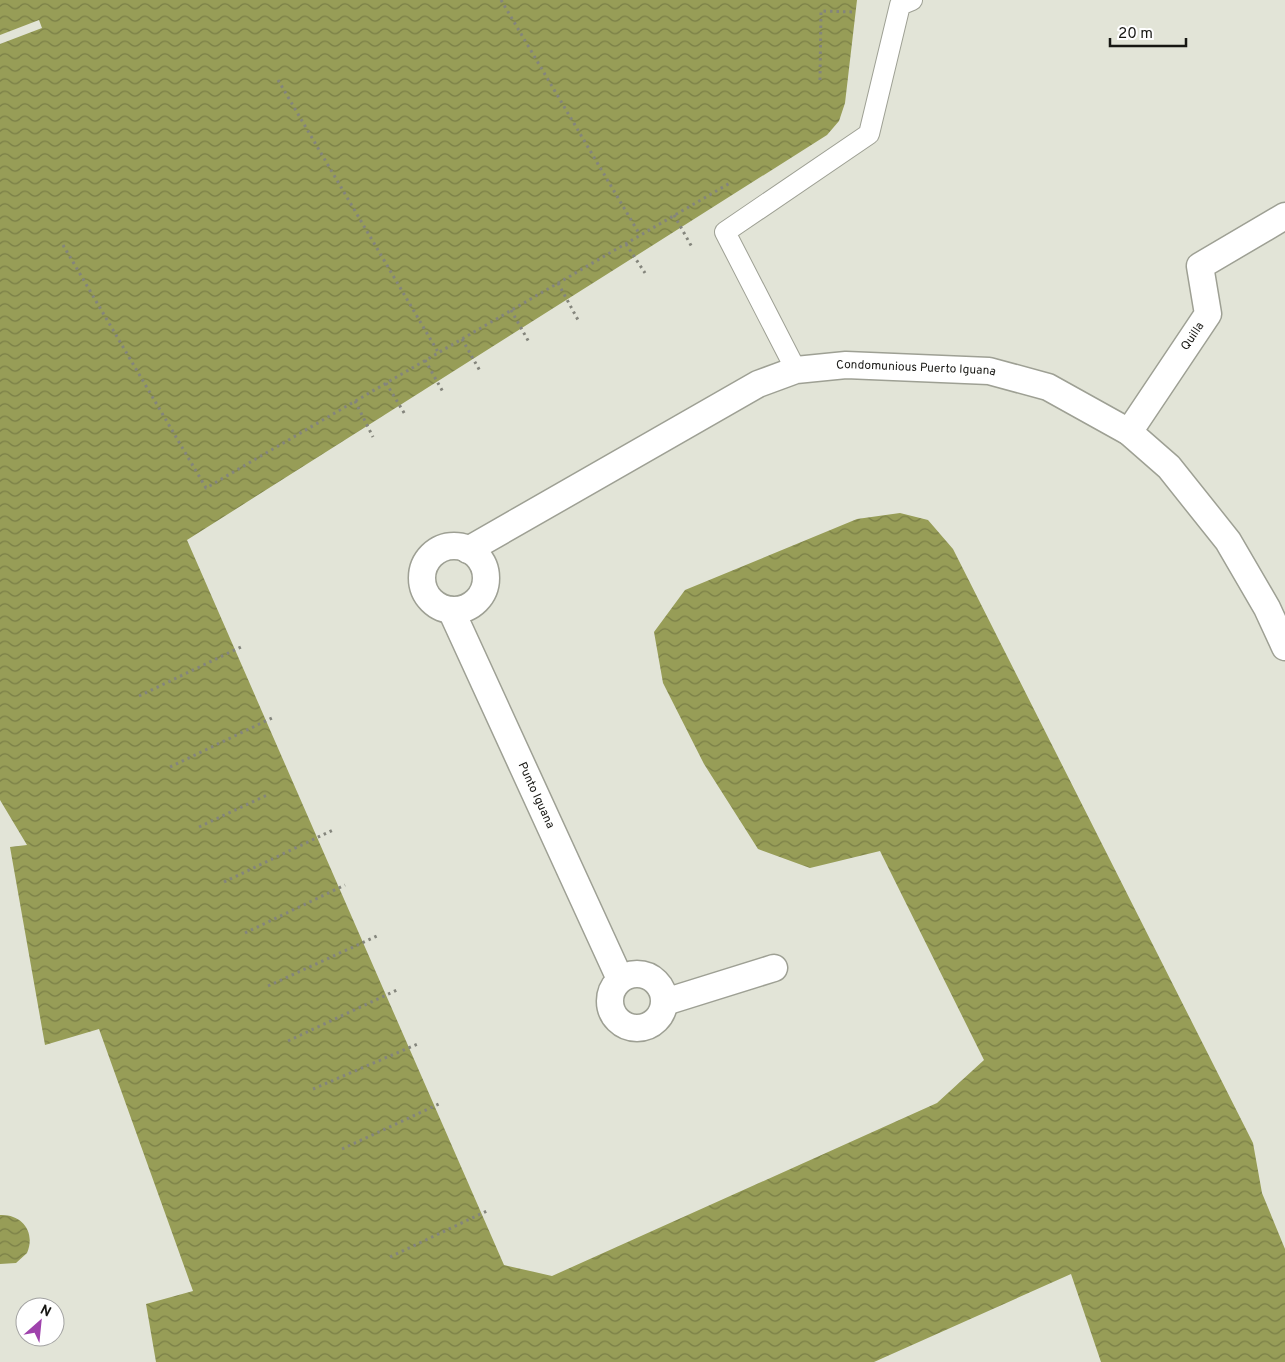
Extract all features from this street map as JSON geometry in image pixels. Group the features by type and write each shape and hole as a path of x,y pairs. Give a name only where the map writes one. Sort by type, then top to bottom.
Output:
{"street":[{"path":"796,370 725,232 869,134 900,6 912,0"},
{"name":"Quilla","path":"1129,432 1208,314 1200,266 1285,216"},
{"name":"Condomunious Puerto Iguana","path":"468,550 758,384 796,370 846,365 988,370 1048,387 1129,432 1169,467 1228,541 1267,608 1285,647"},
{"path":"457,547 468,550 477,556 483,566 486,577 480,598 471,606 461,610 451,610 431,601 425,592 422,580 423,569 436,552 457,547"},
{"name":"Punto Iguana","path":"451,610 620,979"},
{"path":"665,1002 774,968"},
{"path":"638,974 648,976 662,988 665,1002 663,1012 651,1026 636,1029 626,1027 613,1014 610,1005 610,995 620,979 638,974"}],"path":[{"path":"501,0 640,235"},
{"path":"820,80 821,11 856,12"},
{"path":"278,80 438,352"},
{"path":"63,245 206,488 730,183"},
{"path":"674,215 693,250"},
{"path":"626,244 645,274"},
{"path":"558,283 578,320"},
{"path":"511,310 530,344"},
{"path":"462,339 480,371"},
{"path":"425,360 443,392"},
{"path":"386,383 406,416"},
{"path":"355,401 373,437"},
{"path":"139,696 243,646"},
{"path":"170,767 274,717"},
{"path":"199,827 267,795"},
{"path":"224,882 333,830"},
{"path":"245,933 345,885"},
{"path":"268,986 377,936"},
{"path":"288,1041 397,990"},
{"path":"313,1089 420,1043"},
{"path":"342,1149 441,1103"},
{"path":"390,1257 489,1210"}],"water":[{"path":"0,0 857,0 845,103 839,121 827,135 187,540 504,1265 552,1276 937,1103 984,1060 880,851 810,868 758,849 704,764 663,683 654,632 685,590 857,519 900,513 928,520 953,549 1253,1143 1262,1193 1285,1249 1285,1362 1101,1362 1071,1274 874,1362 156,1362 146,1304 193,1291 99,1029 45,1045 10,847 27,845 0,800"},
{"path":"0,1215 8,1215 21,1221 28,1231 30,1238 27,1253 16,1263 0,1264"}],"pier":[{"path":"39,20 42,28 0,44 0,35"}]}
